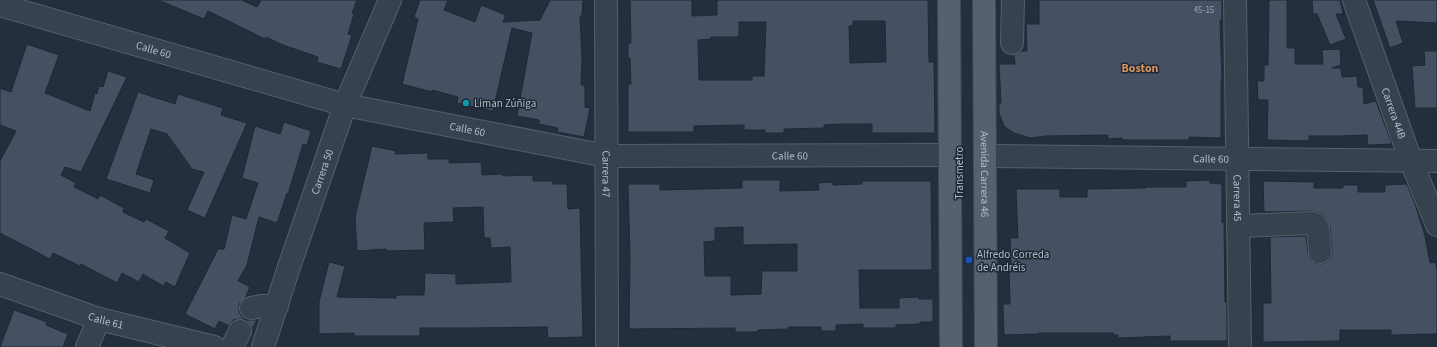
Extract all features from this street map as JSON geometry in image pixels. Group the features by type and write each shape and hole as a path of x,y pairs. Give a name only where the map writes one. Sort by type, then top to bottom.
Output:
{"main road":[{"path":"949,0 951,347"},
{"name":"Avenida Carrera 46","path":"984,0 986,347"}],"street":[{"name":"Carrera 50","path":"263,347 345,105 390,0"},
{"name":"Carrera 47","path":"606,0 607,347"},
{"name":"Transmetro","path":"957,0 959,347"},
{"name":"Transmetro","path":"976,0 977,347"},
{"path":"1012,43 1013,0"},
{"name":"Carrera 45","path":"1235,0 1240,347"},
{"name":"Carrera 44B","path":"1354,0 1411,161 1437,225"},
{"name":"Calle 60","path":"0,5 345,105 606,156 950,155"},
{"name":"Calle 60","path":"985,156 1437,161"},
{"path":"1238,226 1313,223 1318,228 1320,252"},
{"name":"Calle 61","path":"0,284 99,319 214,347"},
{"path":"252,308 261,306 277,306"},
{"path":"87,347 99,319"}],"building":[{"path":"158,0 242,0 257,7 261,0 357,0 352,13 354,14 348,34 352,35 341,69 317,62 318,57 283,45 266,37 265,39 208,11 204,19"},
{"path":"420,0 448,0 444,10 475,22 481,5 506,15 503,22 540,20 550,0 583,0 582,16 580,16 582,58 581,85 585,85 585,107 590,108 584,137 557,132 558,128 539,124 539,120 517,116 532,33 512,28 493,111 457,103 458,97 402,84 418,19 414,17"},
{"path":"630,0 692,0 692,16 717,15 717,0 928,0 929,62 934,62 935,133 872,133 872,124 824,125 824,128 784,129 784,133 765,133 765,130 744,130 744,125 694,126 694,132 628,132 628,84 631,84 628,43 631,43","holes":["853,21 885,21 886,62 850,63 849,26 853,26","739,22 766,22 764,76 752,76 752,80 699,80 698,40 711,39 711,37 739,37"]},
{"path":"1039,0 1222,0 1222,20 1220,20 1222,81 1221,138 1189,137 1189,140 1122,140 1122,138 1108,139 1108,135 1046,136 1030,138 1014,133 1004,126 999,113 999,103 1001,103 999,64 1015,64 1014,55 1021,51 1027,51 1026,24 1039,24"},
{"path":"1269,0 1287,0 1287,48 1295,48 1295,64 1323,64 1322,50 1340,49 1341,65 1332,68 1341,68 1342,77 1357,76 1358,87 1363,87 1364,104 1376,101 1392,144 1368,145 1367,135 1309,136 1309,141 1267,140 1268,100 1258,100 1257,81 1264,81 1264,65 1268,65"},
{"path":"1312,0 1340,0 1343,14 1336,14 1346,39 1330,45 1317,14 1313,14"},
{"path":"1373,0 1437,0 1437,23 1396,21 1403,43 1390,48"},
{"path":"27,44 59,55 45,93 90,111 95,93 97,94 99,86 103,87 108,71 127,77 81,172 65,167 61,175 76,183 74,187 98,199 100,195 124,208 123,212 144,222 146,219 169,231 165,238 190,253 175,287 166,282 163,286 143,274 139,282 122,273 117,283 81,264 80,266 53,253 50,259 0,233 0,161 16,131 0,125 0,88 11,92"},
{"path":"1424,51 1437,51 1437,108 1415,108 1412,66 1425,65"},
{"path":"138,92 175,104 178,94 223,108 221,115 247,123 205,218 187,210 204,172 192,169 167,134 151,129 136,174 154,180 150,193 106,179"},
{"path":"284,122 311,131 307,145 303,144 288,194 287,193 277,223 259,217 247,265 238,281 250,287 245,298 239,304 241,316 247,320 257,320 252,329 246,320 240,319 233,320 229,326 219,321 215,329 185,314 218,249 224,249 232,215 246,219 258,183 242,178 255,126 280,134"},
{"path":"372,146 396,151 395,154 428,153 428,159 449,159 449,163 481,162 482,175 533,175 533,181 553,181 553,184 567,184 568,209 580,208 583,337 548,338 547,327 420,328 420,336 354,336 354,333 319,334 319,302 329,262 345,266 337,297 396,298 396,295 424,295 425,273 456,274 456,284 511,282 510,247 491,248 490,238 484,238 483,207 453,208 454,222 424,223 425,250 386,251 386,249 357,251 355,217"},
{"path":"742,180 780,180 780,191 819,190 818,183 833,182 833,185 862,184 862,181 931,181 932,270 859,270 860,308 899,308 899,298 919,297 919,299 933,299 933,322 896,325 896,328 863,328 863,324 836,325 836,331 821,331 821,327 788,327 788,329 758,330 758,332 735,332 735,328 629,329 630,257 628,184 660,184 660,190 742,188","holes":["743,227 743,245 797,244 797,271 762,271 761,294 731,295 731,276 705,276 704,242 715,241 715,228"]},
{"path":"1209,180 1210,183 1222,184 1225,302 1227,302 1227,341 1170,341 1170,336 1118,338 1118,335 1113,335 1113,333 1039,333 1004,335 1003,304 1010,304 1010,238 1018,238 1016,189 1060,189 1060,197 1087,197 1087,189 1186,187 1186,181"},
{"path":"1263,181 1314,182 1314,188 1343,188 1343,185 1358,185 1358,192 1385,192 1385,185 1407,184 1425,236 1430,263 1435,262 1437,269 1437,334 1391,335 1391,330 1340,330 1340,341 1263,342 1263,303 1271,303 1270,237 1306,236 1310,259 1315,263 1321,264 1327,262 1331,257 1332,251 1330,227 1326,218 1320,213 1312,211 1264,212"},
{"path":"14,310 47,322 46,325 68,334 63,347 0,347"}],"place":[{"name":"Liman Zúñiga","path":"466,103"},
{"name":"Alfredo Correda de Andréis","path":"969,260"}],"district":[{"name":"Boston","path":"1140,68"}]}
